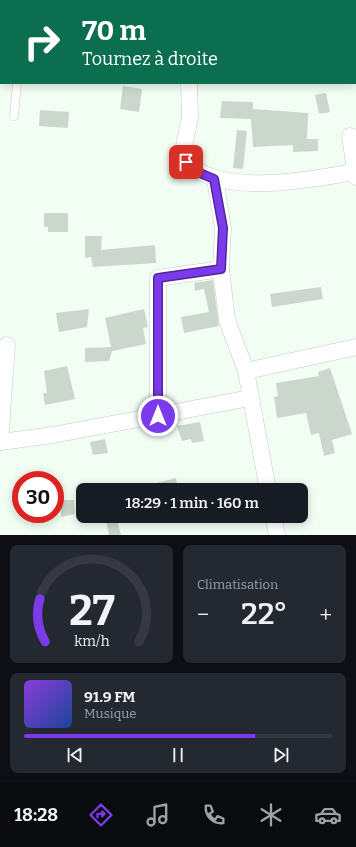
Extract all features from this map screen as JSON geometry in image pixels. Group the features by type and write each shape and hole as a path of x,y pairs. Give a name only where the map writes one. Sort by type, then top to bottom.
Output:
{"street":[{"path":"188,84 190,118 184,146 186,162 195,171 214,179 251,182 296,182 355,175 350,136"},
{"path":"214,179 223,228 221,269 227,320 246,371 267,483"},
{"path":"158,416 158,278 221,269"},
{"path":"7,346 0,442 54,435 250,398"},
{"path":"246,371 356,347"},
{"path":"274,523 277,535"}],"lane":[{"path":"14,116 17,84"}],"building":[{"path":"123,86 142,89 139,112 120,109"},
{"path":"326,93 330,112 319,114 315,95"},
{"path":"222,101 253,102 253,109 308,113 307,139 318,139 318,151 293,152 293,145 253,147 251,119 220,118"},
{"path":"40,110 69,112 68,128 39,126"},
{"path":"237,130 247,131 243,169 233,168"},
{"path":"44,213 68,213 68,232 48,232 48,227 44,227"},
{"path":"85,236 102,236 101,250 155,245 156,263 93,267 91,257 85,258"},
{"path":"213,280 219,326 184,333 181,317 209,312 204,289 195,291 194,283"},
{"path":"321,287 323,299 272,307 270,294"},
{"path":"89,309 87,327 59,332 56,313"},
{"path":"144,309 148,327 143,328 146,344 112,351 109,361 85,362 85,348 111,347 105,318"},
{"path":"67,366 75,399 45,405 43,393 47,393 44,371"},
{"path":"330,368 352,434 332,440 335,453 324,456 319,433 311,435 306,413 277,418 274,397 278,396 276,383 319,376 318,372"},
{"path":"200,422 204,441 192,443 191,439 182,441 177,426"},
{"path":"105,439 108,453 93,455 90,442"},
{"path":"176,478 177,483 157,483"},
{"path":"64,500 74,500 75,514 64,516"},
{"path":"106,523 118,523 121,535 109,535"}],"route":[{"path":"158,416 158,278 221,269 223,228 214,179 195,171 186,162"}]}
